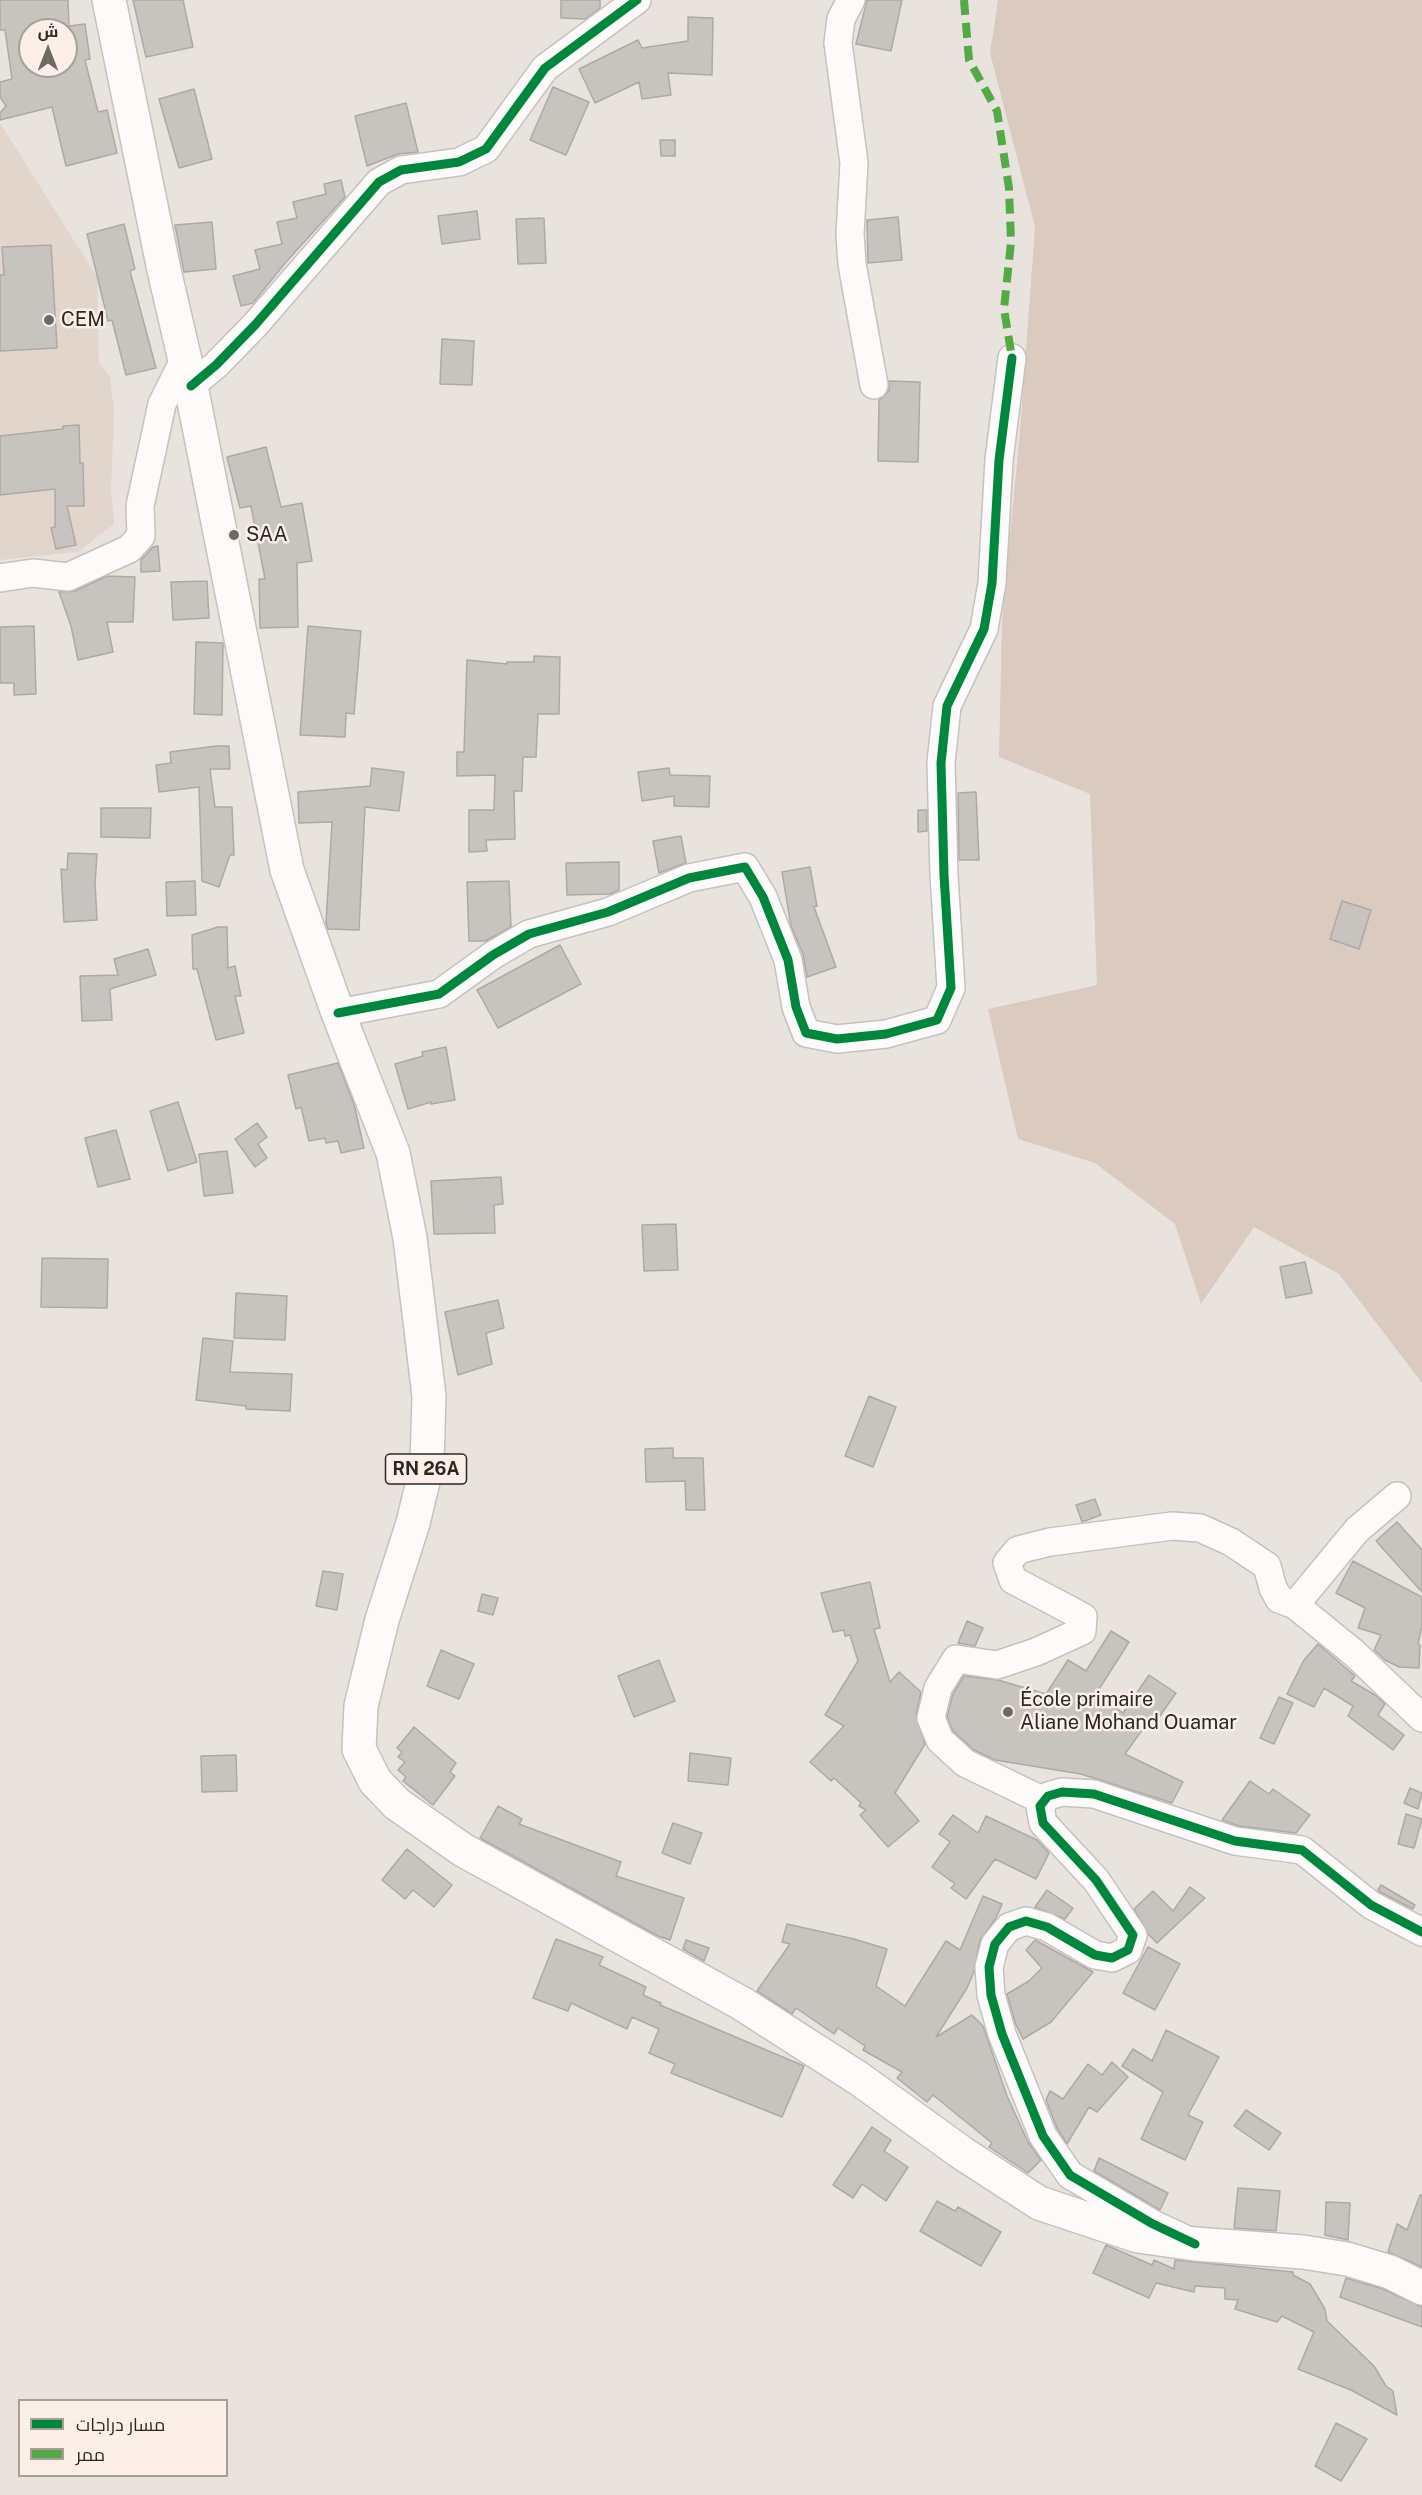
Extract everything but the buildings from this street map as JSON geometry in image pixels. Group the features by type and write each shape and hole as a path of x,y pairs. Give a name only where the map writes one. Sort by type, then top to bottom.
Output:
{"main road":[{"name":"RN 26A","path":"109,0 287,870 338,1013 393,1153 410,1238 429,1396 427,1465 413,1523 382,1620 361,1706 359,1749 375,1781 397,1804 463,1850 741,2003 858,2078 962,2153 1039,2203 1138,2236 1195,2244 1291,2250 1347,2259 1390,2272 1422,2288"}],"street":[{"path":"0,578 33,573 68,577 129,549 141,536 140,506 162,404 187,373 216,365 255,325 379,183 401,170 459,162 486,149 545,68 638,0"},
{"path":"851,0 841,19 838,43 855,163 850,234 852,264 874,385"},
{"path":"338,1013 439,993 493,955 529,934 608,912 689,878 745,867 763,897 788,960 796,1007 806,1033 837,1039 886,1034 937,1020 951,988 941,774 947,706 984,629 992,583 999,460 1012,358"},
{"path":"1295,1605 1357,1530 1397,1496"},
{"path":"1044,1801 965,1762 940,1740 930,1718 938,1688 956,1659 997,1665 1036,1652 1082,1631 1083,1617 1013,1580 1007,1563 1018,1550 1050,1542 1172,1526 1200,1528 1231,1542 1267,1566 1273,1588 1279,1599 1295,1605 1354,1653 1422,1718"},
{"path":"1195,2244 1153,2224 1070,2175 1043,2136 1002,2034 991,1995 989,1967 995,1944 1009,1927 1026,1921 1047,1927 1095,1955 1112,1958 1128,1950 1133,1935 1096,1880 1044,1823 1040,1806 1048,1796 1062,1792 1094,1794 1235,1841 1302,1850 1371,1905 1422,1932"}],"shaded area":[{"path":"998,0 1422,0 1422,1383 1339,1274 1254,1227 1201,1304 1175,1224 1095,1163 1018,1139 988,1009 1097,985 1090,794 999,757 1002,620 1020,432 1035,227 990,53"},
{"name":"CEM","path":"0,123 97,277 99,362 110,377 114,411 111,489 114,524 78,552 0,560"}],"marked path":[{"path":"964,0 969,60 997,111 1009,188 1011,242 1004,309 1012,358"}],"cycle path":[{"path":"191,386 216,365 255,325 379,182 401,170 459,162 486,149 545,68 637,0"},
{"path":"338,1013 439,994 493,955 529,934 608,912 689,878 745,867 763,897 788,960 796,1007 806,1033 837,1039 886,1034 937,1020 951,988 944,875 941,763 947,706 984,629 992,583 999,460 1012,358"},
{"path":"1195,2244 1153,2224 1070,2175 1043,2136 1002,2034 991,1995 989,1967 995,1944 1009,1927 1026,1921 1047,1927 1095,1955 1112,1958 1128,1950 1133,1935 1096,1880 1043,1823 1040,1806 1048,1796 1062,1792 1094,1794 1235,1841 1302,1850 1371,1905 1422,1932"}],"place":[{"name":"CEM","path":"49,320"},
{"name":"SAA","path":"234,535"},
{"name":"École primaire Aliane Mohand Ouamar","path":"1008,1712"}]}
